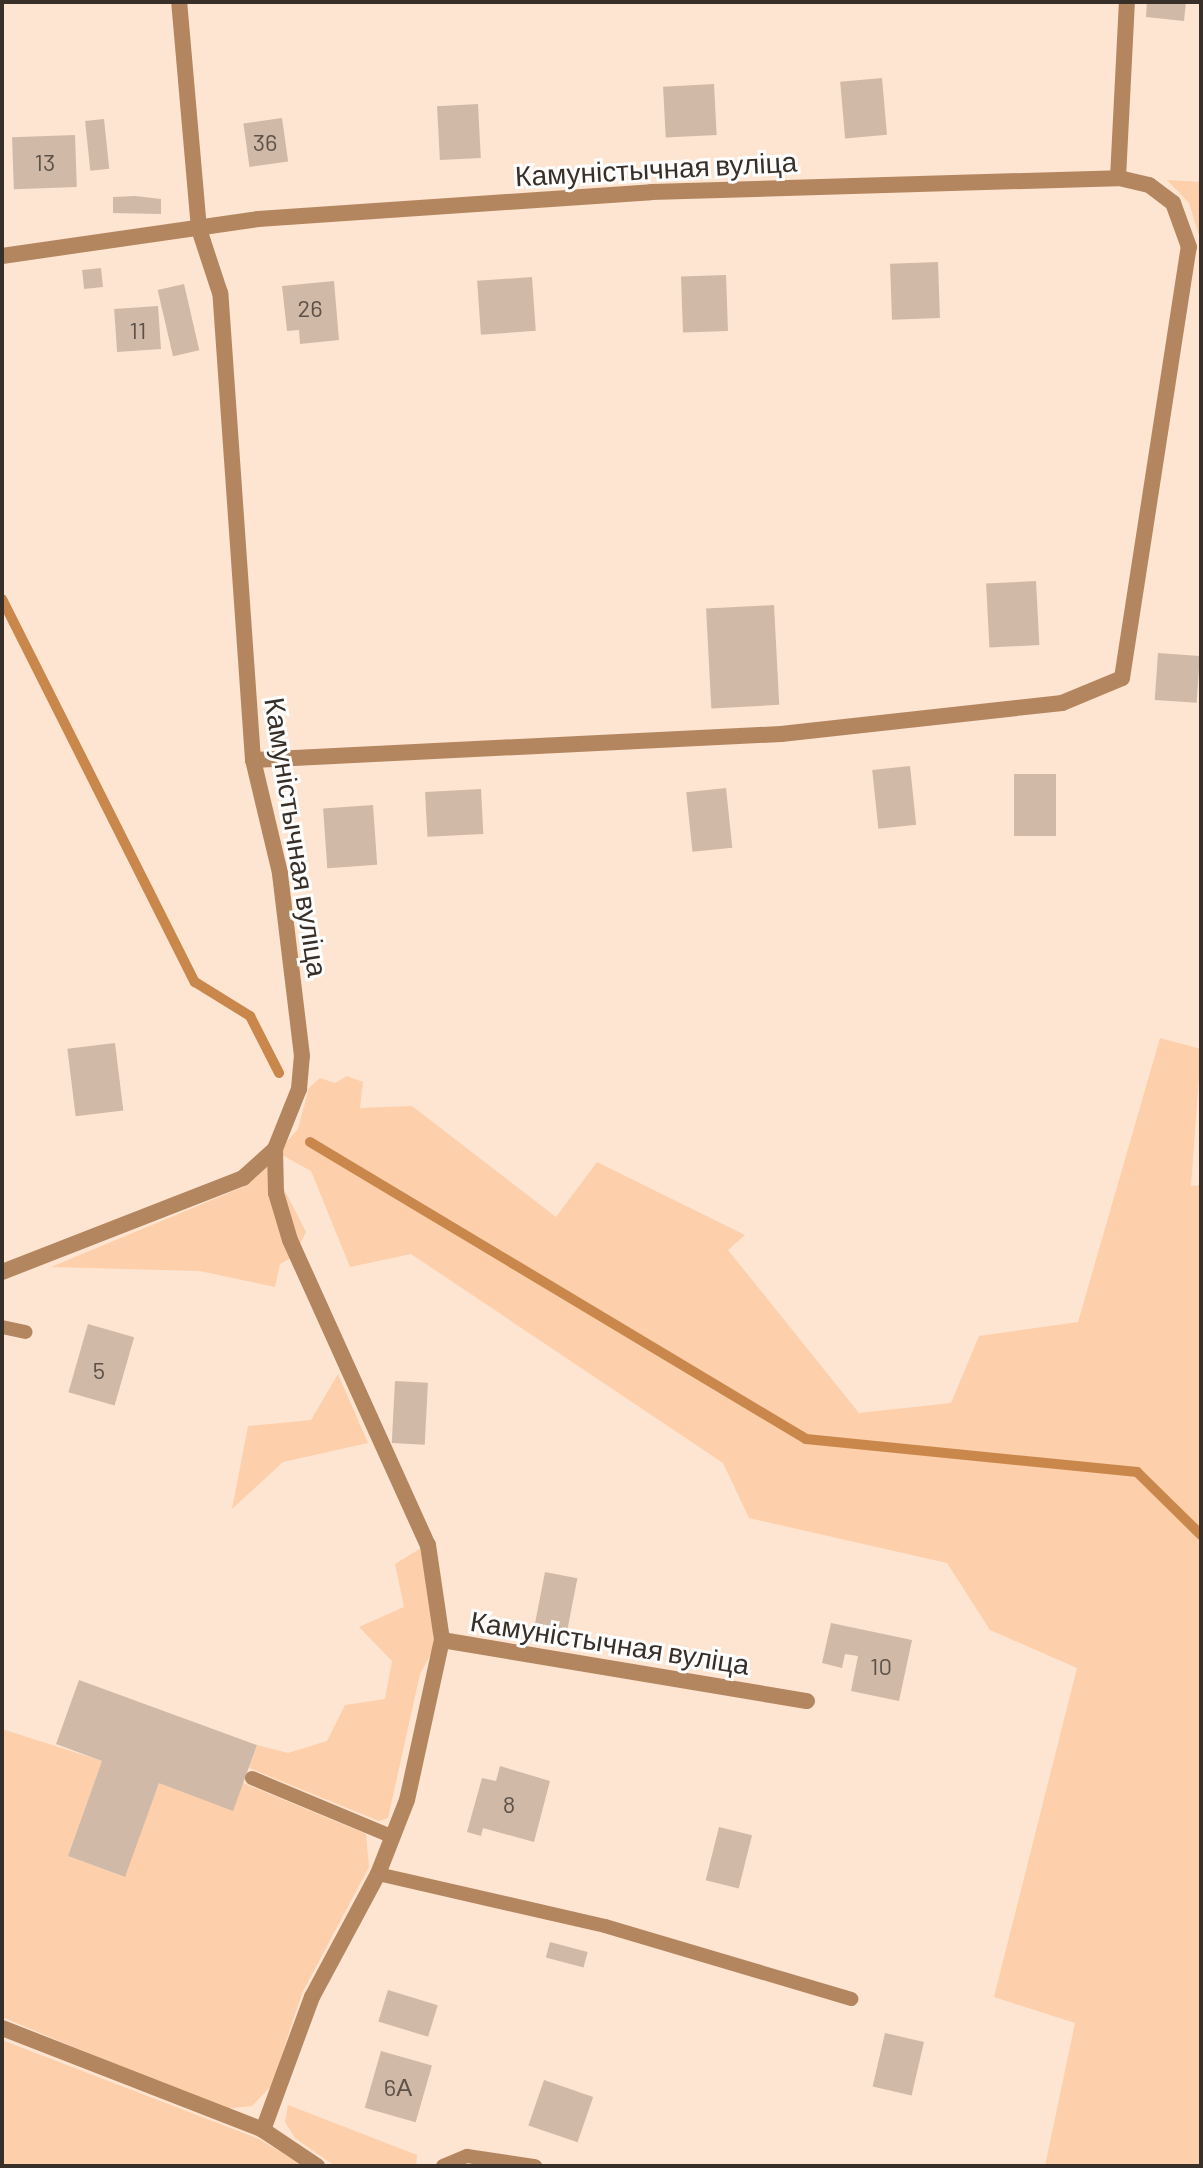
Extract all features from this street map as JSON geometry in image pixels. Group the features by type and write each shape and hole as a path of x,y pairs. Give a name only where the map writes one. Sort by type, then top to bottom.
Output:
{"street":[{"name":"Камуністычная вуліца","path":"2,1272 243,1178 275,1149 289,1125 302,1056 280,873 253,760 220,293 199,229 179,2"},
{"path":"1118,178 1127,4"},
{"name":"Камуністычная вуліца","path":"2,256 199,229 651,192 1118,178 1149,185 1173,203 1189,247 1145,509 1129,664 1110,687 1062,703 781,734 253,760"},
{"path":"275,1149 276,1193 290,1240 428,1545 442,1640"},
{"name":"Камуністычная вуліца","path":"263,2130 312,1997 378,1874 393,1837 442,1640 807,1701"},
{"path":"2,2028 263,2130 317,2166"}],"lane":[{"path":"2,1327 25,1332"},
{"path":"252,1778 393,1837"},
{"path":"378,1874 605,1926 851,1999"},
{"path":"443,2166 467,2156 535,2166"}],"shaded area":[{"path":"1167,180 1201,182 1201,242 1189,203"},
{"path":"1160,1038 1201,1049 1191,1186 1201,1185 1201,2166 1045,2166 1075,2023 994,1997 1077,1668 990,1630 947,1563 749,1518 723,1463 411,1254 350,1267 311,1171 282,1155 282,1185 306,1232 294,1256 280,1264 275,1287 200,1271 51,1267 248,1185 298,1129 309,1088 320,1078 335,1083 347,1076 363,1082 360,1108 412,1106 556,1217 597,1162 745,1235 728,1250 859,1413 951,1403 979,1336 1078,1322"},
{"path":"338,1374 368,1443 283,1462 232,1509 248,1426 311,1420"},
{"path":"421,1548 433,1597 433,1650 420,1674 388,1818 379,1821 249,1768 257,1745 288,1753 327,1741 345,1705 385,1699 392,1661 359,1627 404,1607 395,1564"},
{"path":"2,1729 102,1761 68,1856 124,1877 159,1783 243,1783 366,1834 369,1867 302,1993 272,2085 252,2106 222,2109 2,2017"},
{"path":"2,2040 259,2139 304,2166 2,2166"},
{"path":"288,2105 417,2155 416,2166 335,2166 295,2138 285,2122"}],"building":[{"path":"1147,2 1186,2 1184,21 1146,17"},
{"path":"882,78 887,135 845,138 840,82"},
{"path":"714,84 717,135 666,138 663,87"},
{"path":"478,104 481,158 440,160 437,106"},
{"path":"282,118 288,162 250,167 243,123"},
{"path":"104,119 109,169 90,171 85,121"},
{"path":"75,135 77,187 14,189 12,137"},
{"path":"113,197 161,199 161,214 113,213"},
{"path":"938,262 940,318 892,320 890,264"},
{"path":"101,268 103,287 84,289 82,270"},
{"path":"726,275 728,331 683,333 681,277"},
{"path":"532,277 536,331 481,335 477,281"},
{"path":"334,281 339,340 300,344 299,330 287,331 282,286"},
{"path":"184,284 199,350 173,356 158,290"},
{"path":"158,306 161,349 117,352 114,309"},
{"path":"1036,581 1039,645 989,648 986,584"},
{"path":"774,605 779,705 711,708 706,609"},
{"path":"1158,653 1200,656 1197,703 1155,700"},
{"path":"910,766 916,825 878,829 872,770"},
{"path":"1014,774 1056,774 1056,836 1014,836"},
{"path":"726,788 732,848 692,852 686,792"},
{"path":"481,789 483,834 427,837 425,792"},
{"path":"373,805 377,865 327,868 323,808"},
{"path":"115,1043 123,1110 76,1116 67,1049"},
{"path":"88,1324 134,1337 115,1405 68,1392"},
{"path":"395,1381 428,1383 425,1445 392,1443"},
{"path":"545,1572 577,1578 567,1630 535,1624"},
{"path":"831,1623 912,1640 899,1701 851,1691 858,1656 845,1654 842,1668 822,1663"},
{"path":"79,1680 257,1745 233,1811 159,1783 125,1877 68,1856 102,1761 56,1744"},
{"path":"500,1766 550,1781 534,1842 483,1828 481,1836 467,1832 482,1778 496,1781"},
{"path":"719,1827 752,1835 739,1889 706,1880"},
{"path":"550,1942 588,1952 584,1968 546,1957"},
{"path":"388,1990 438,2005 428,2037 378,2022"},
{"path":"885,2033 924,2042 912,2096 873,2087"},
{"path":"381,2051 432,2066 416,2122 365,2108"},
{"path":"544,2080 593,2097 578,2142 528,2125"}],"waterway":[{"path":"2,599 195,982 250,1016 279,1073"},
{"path":"310,1142 806,1439 1137,1472 1201,1535"}]}
